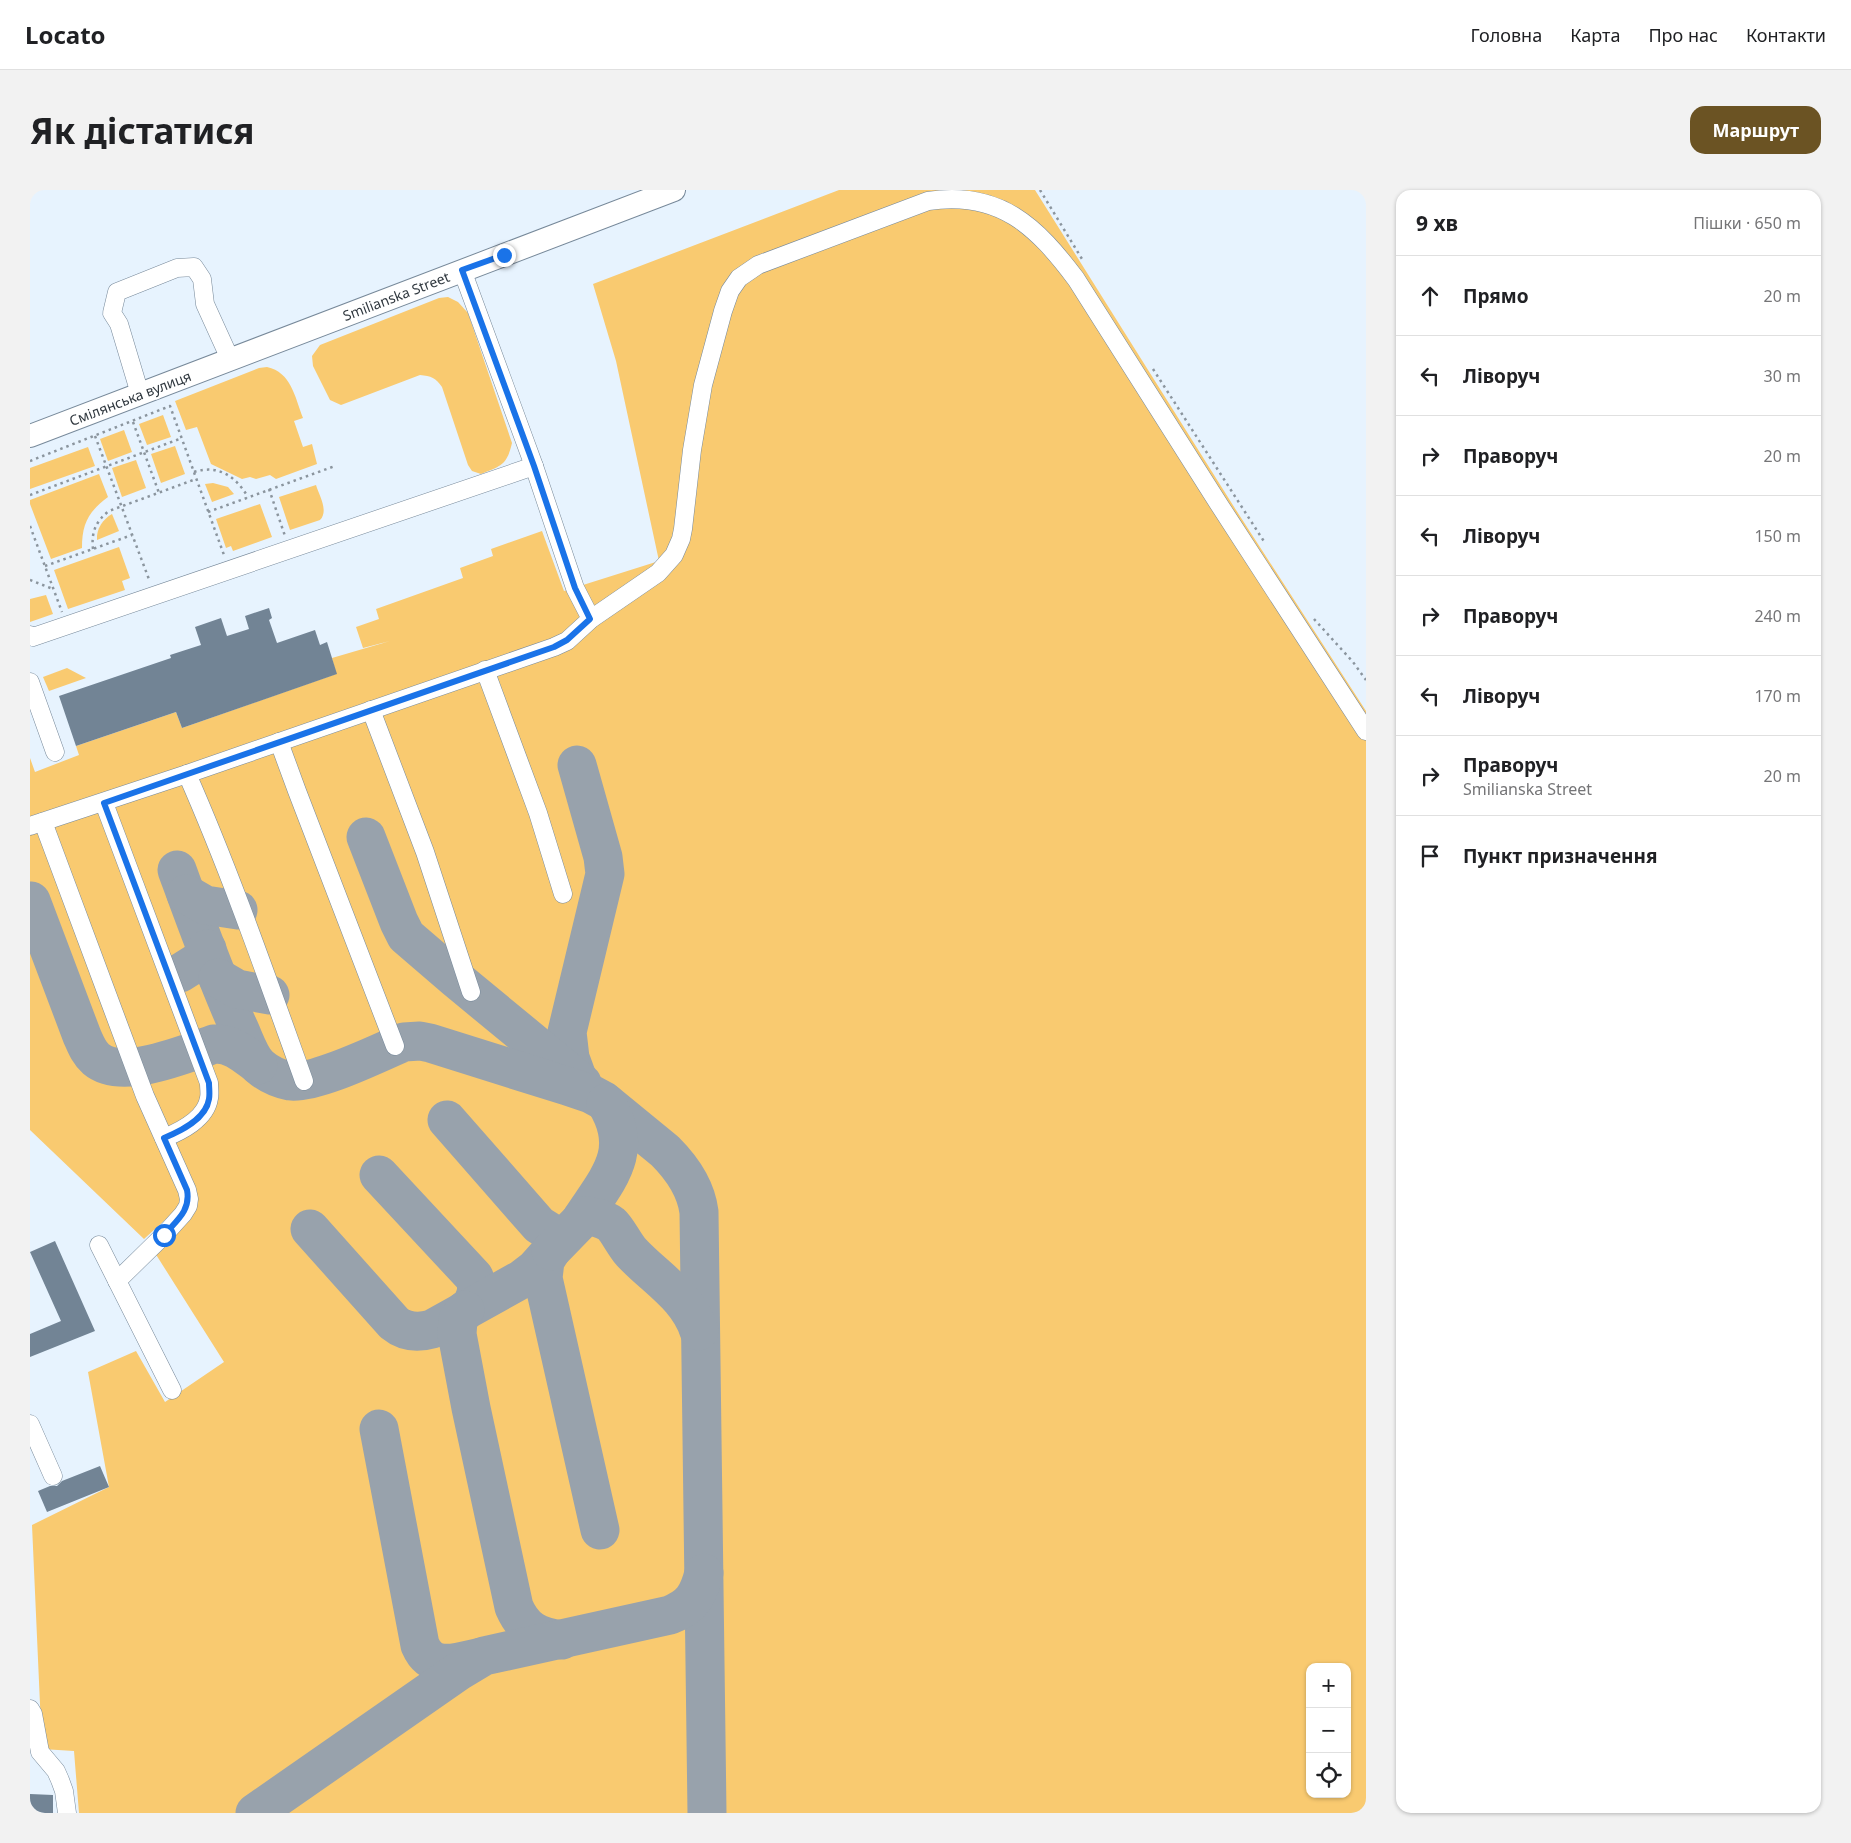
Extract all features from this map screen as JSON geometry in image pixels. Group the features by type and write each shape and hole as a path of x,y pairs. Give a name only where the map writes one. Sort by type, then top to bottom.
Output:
{"main road":[{"name":"Smilianska Street","path":"230,359 674,190"},
{"name":"Смілянська вулиця","path":"30,436 230,359"}],"lane":[{"path":"117,1281 164,1235 188,1206 189,1199 187,1190 146,1096 36,824 104,803 562,644 590,619 658,573 670,562 678,548 683,529 692,450 703,385 726,301 739,278 758,265 928,201 955,194 982,196 1009,209 1028,223 1056,252 1076,279 1366,731"},
{"path":"140,394 119,324 112,313 117,292 177,268 194,268 202,279 205,304 230,359"},
{"path":"462,270 534,466 575,588 590,619"},
{"path":"31,637 534,466"},
{"path":"485,670 538,814 563,894"},
{"path":"31,688 54,752"},
{"path":"371,710 424,852 471,992"},
{"path":"279,742 395,1046"},
{"path":"187,774 244,917 304,1081"},
{"path":"104,803 209,1083 210,1099 204,1112 183,1130 164,1138"},
{"path":"99,1245 172,1390"},
{"path":"30,1424 53,1476"},
{"path":"30,1709 33,1714 40,1752 56,1771 60,1780 64,1791 67,1813"}],"path":[{"path":"1040,190 1083,261"},
{"path":"1152,366 1266,545"},
{"path":"30,461 170,406 229,570"},
{"path":"133,422 159,493"},
{"path":"95,436 155,595"},
{"path":"30,495 182,438"},
{"path":"208,512 335,466"},
{"path":"194,472 208,469 225,473 240,484 248,497"},
{"path":"93,549 93,534 99,520 109,511 196,479"},
{"path":"269,489 290,549"},
{"path":"30,526 67,625"},
{"path":"45,566 132,535"},
{"path":"30,580 53,589"},
{"path":"1313,618 1353,662 1366,680"}],"shaded area":[{"path":"839,190 1035,190 1236,510 1366,711 1366,1813 79,1813 74,1751 42,1749 32,1525 109,1487 88,1372 136,1351 165,1402 224,1362 155,1253 175,1211 144,1239 30,1130 30,758 35,772 79,755 76,746 176,712 182,728 336,674 332,658 390,641 363,648 356,627 379,619 376,609 463,578 460,568 493,556 491,549 542,531 564,591 659,561 616,361 593,284"},
{"path":"448,297 458,302 468,313 512,443 508,456 502,464 481,474 472,471 468,465 442,387 438,381 420,375 341,405 330,400 313,366 312,356 320,345 439,298"},
{"path":"267,367 282,374 291,386 303,418 294,421 303,447 312,444 317,464 276,479 270,475 256,479 250,477 242,479 211,464 197,427 186,430 175,401 259,368"},
{"path":"163,415 171,437 147,445 139,424"},
{"path":"124,430 132,452 108,461 100,439"},
{"path":"175,446 185,474 161,483 151,454"},
{"path":"88,447 95,466 30,489 30,468"},
{"path":"136,460 146,488 122,497 112,468"},
{"path":"99,474 108,497 91,513 83,532 82,548 51,559 30,500"},
{"path":"213,483 228,487 234,494 212,502 205,484"},
{"path":"316,485 322,503 323,516 320,520 290,530 279,497"},
{"path":"260,504 272,537 233,551 231,546 226,548 216,519"},
{"path":"112,514 119,531 97,540 101,525"},
{"path":"119,547 130,578 122,581 125,590 68,609 54,570"},
{"path":"46,595 53,614 30,622 30,599"},
{"path":"67,668 86,678 49,691 43,677"}],"building":[{"path":"269,608 272,618 269,620 277,643 315,630 320,645 327,642 337,674 182,728 176,712 76,746 59,696 171,658 170,655 201,645 195,627 221,618 227,636 249,629 245,616"},
{"path":"55,1241 95,1331 30,1357 30,1334 61,1321 30,1252"},
{"path":"100,1466 109,1487 47,1512 38,1491 50,1486 57,1486 62,1481"},
{"path":"30,1794 53,1795 53,1813 30,1813"}],"taxiway":[{"path":"577,765 603,857 605,874 567,1032 570,1058 578,1080"},
{"path":"366,837 406,936 582,1083"},
{"path":"177,870 214,968 247,1047 255,1062 269,1073 286,1080 301,1081 347,1067 404,1042 420,1041 430,1043 591,1094 604,1101 665,1151 687,1179 695,1195 699,1212 707,1813"},
{"path":"186,894 205,905 238,910"},
{"path":"31,901 82,1036 96,1059 107,1065 137,1067 171,1059 214,1044 221,1044 238,1050 258,1065"},
{"path":"180,973 199,961 207,949"},
{"path":"218,978 237,989 270,995"},
{"path":"582,1218 609,1176 618,1150 618,1135 614,1120 606,1103"},
{"path":"447,1120 539,1225 555,1235 566,1234"},
{"path":"379,1175 474,1277 476,1292 471,1306"},
{"path":"551,1251 585,1216 608,1222 616,1229 631,1252 679,1297 694,1319 699,1331"},
{"path":"310,1229 394,1323 412,1331 432,1329 522,1279 535,1269 551,1251 545,1261 543,1278 600,1530"},
{"path":"465,1310 458,1320 457,1334 514,1607 522,1621 532,1631 562,1640"},
{"path":"379,1429 420,1645 425,1654 439,1662 455,1663 481,1657"},
{"path":"255,1813 459,1671 484,1656 678,1612 693,1599 704,1573"}],"route":[{"path":"164,1235 188,1206 189,1199 187,1190 164,1138 183,1130 204,1112 210,1099 209,1083 104,803 562,644 590,619 582,598 575,588 534,466 462,270 504,255"}]}
